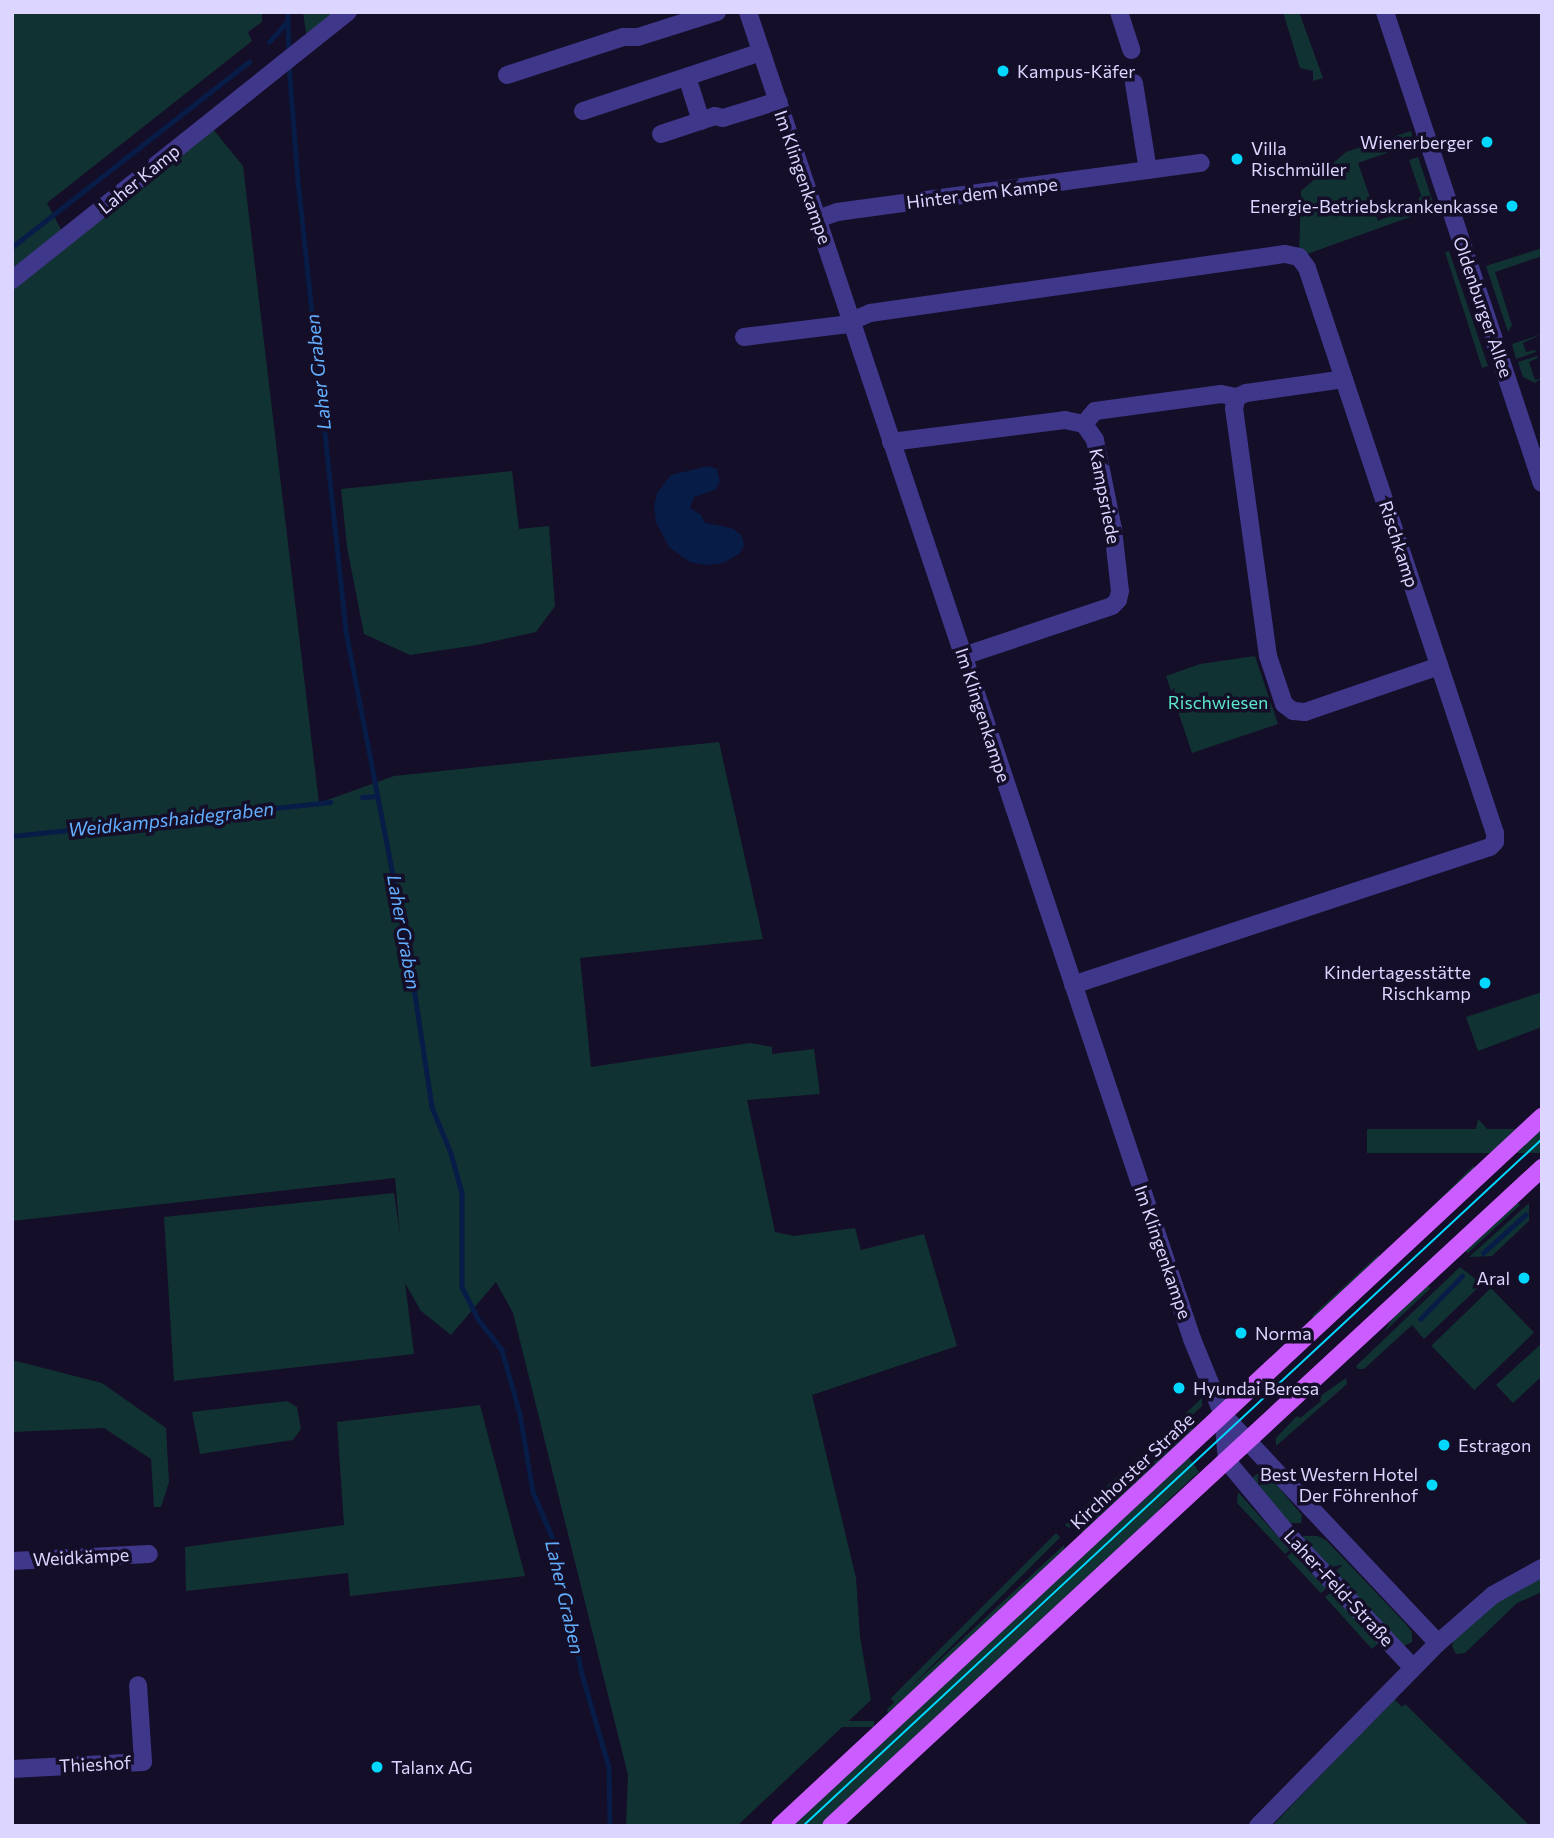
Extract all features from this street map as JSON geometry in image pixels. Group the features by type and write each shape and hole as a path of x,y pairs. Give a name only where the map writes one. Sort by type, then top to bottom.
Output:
{"main road":[{"name":"Kirchhorster Straße","path":"780,1826 1223,1415 1255,1381 1542,1117"},
{"path":"831,1826 1542,1168"}],"street":[{"name":"Laher Kamp","path":"12,280 348,12"},
{"path":"507,75 623,37 638,37 717,12"},
{"name":"Im Klingenkampe","path":"748,12 1192,1339 1223,1415"},
{"path":"1119,12 1131,50"},
{"name":"Oldenburger Allee","path":"1385,12 1542,482"},
{"path":"583,111 761,52"},
{"path":"687,77 702,121"},
{"path":"1134,83 1147,170"},
{"path":"661,134 778,101"},
{"name":"Hinter dem Kampe","path":"817,219 837,212 1201,163"},
{"name":"Rischkamp","path":"744,337 842,325 870,313 1285,254 1299,257 1307,268 1495,842 1490,847 1073,985"},
{"path":"1084,424 1095,411 1221,394 1237,397 1246,393 1344,379"},
{"path":"1237,397 1234,408 1268,656 1284,704 1293,710 1305,712 1439,666"},
{"name":"Kampsriede","path":"891,442 1065,421 1084,424 1094,440 1105,481 1120,591 1118,600 1112,606 963,656"},
{"path":"1223,1415 1227,1461"},
{"name":"Laher-Feld-Straße","path":"1223,1415 1438,1643"},
{"name":"Laher-Feld-Straße","path":"1227,1461 1292,1539 1413,1668"},
{"name":"Weidkämpe","path":"12,1561 149,1554"},
{"path":"1258,1826 1438,1643 1493,1595 1542,1568"},
{"name":"Thieshof","path":"12,1769 143,1762 138,1685"}],"green space":[{"path":"12,12 262,12 262,22 248,32 252,41 47,203 65,237 208,123 243,166 319,803 394,776 719,742 763,939 580,958 591,1067 750,1043 772,1047 772,1054 814,1049 820,1094 747,1100 775,1232 794,1236 855,1228 861,1250 924,1234 957,1346 812,1395 856,1578 860,1637 871,1700 737,1826 626,1826 628,1775 513,1313 496,1282 451,1335 421,1311 405,1283 414,1354 174,1381 164,1217 394,1193 400,1235 395,1178 12,1221"},
{"path":"303,12 341,12 307,39"},
{"path":"1283,12 1299,12 1323,78 1313,81 1313,71 1300,68"},
{"path":"1411,131 1415,147 1406,150 1401,137 1384,142 1387,153 1358,163 1378,221 1416,205 1421,195 1409,160 1418,157 1435,208 1299,257 1301,191 1346,152"},
{"path":"1542,248 1542,256 1495,272 1512,325 1508,332 1486,266"},
{"path":"1449,251 1488,366 1482,368 1445,252"},
{"path":"1542,334 1523,343 1526,352 1536,352 1516,359 1512,344"},
{"path":"1537,356 1538,358 1529,362 1535,380 1542,378 1535,383 1523,377 1518,362"},
{"path":"512,471 519,529 549,526 555,606 536,632 477,645 410,655 364,634 347,547 341,489"},
{"name":"Rischwiesen","path":"1255,656 1278,724 1192,753 1166,676 1200,664"},
{"path":"1542,992 1542,1027 1478,1051 1466,1017"},
{"path":"1478,1119 1492,1134 1481,1147 1474,1139"},
{"path":"1367,1129 1542,1129 1542,1153 1367,1153"},
{"path":"1473,1166 1477,1170 1407,1241 1402,1237"},
{"path":"1517,1202 1520,1205 1468,1253 1465,1251"},
{"path":"1529,1203 1529,1221 1492,1256 1469,1257"},
{"path":"1378,1255 1381,1259 1314,1318 1312,1316"},
{"path":"1460,1267 1482,1284 1424,1339 1412,1325 1364,1369 1358,1369 1356,1366"},
{"path":"1428,1286 1431,1288 1384,1332 1396,1313"},
{"path":"1491,1288 1534,1333 1474,1390 1431,1346"},
{"path":"1542,1343 1542,1376 1513,1403 1496,1385"},
{"path":"12,1360 102,1383 166,1428 169,1482 161,1507 154,1507 151,1459 104,1428 12,1432"},
{"path":"1346,1378 1347,1384 1276,1446 1276,1438 1297,1416 1300,1418 1321,1401 1319,1397"},
{"path":"1202,1398 1202,1406 1069,1528 1065,1525"},
{"path":"287,1401 297,1407 301,1429 293,1440 200,1454 192,1412"},
{"path":"480,1405 525,1576 350,1596 348,1573 186,1591 185,1547 344,1525 337,1422"},
{"path":"1202,1418 1180,1444 1084,1533 1078,1532"},
{"path":"1188,1456 1199,1472 822,1826 788,1826"},
{"path":"1263,1469 1302,1515 1301,1523 1288,1523 1252,1478"},
{"path":"1238,1492 1290,1550 1285,1554 1237,1503"},
{"path":"1056,1533 1060,1537 895,1703 891,1698"},
{"path":"1304,1536 1318,1536 1327,1541 1406,1624 1412,1632 1412,1642 1404,1646 1302,1539"},
{"path":"1064,1545 1065,1551 888,1713 887,1709"},
{"path":"1292,1552 1326,1589 1321,1593 1287,1557"},
{"path":"1542,1575 1542,1592 1517,1603 1465,1653 1456,1654 1452,1646 1455,1637 1494,1600"},
{"path":"1330,1593 1379,1642 1372,1649 1325,1597"},
{"path":"1394,1699 1402,1707 1405,1704 1530,1826 1272,1826"},
{"path":"721,1721 874,1721 874,1727 721,1727"}],"water":[{"path":"708,466 717,469 720,482 715,490 694,497 690,508 701,515 705,523 732,528 742,536 744,546 739,554 723,563 707,565 690,562 669,547 656,522 654,507 657,493 671,475"}],"waterway":[{"name":"Laher Graben","path":"288,12 289,51"},
{"path":"269,42 287,22"},
{"path":"12,247 249,62"},
{"name":"Laher Graben","path":"289,64 298,181 346,631 411,968 432,1107 451,1153 462,1193 462,1287 478,1319 502,1350 520,1414 533,1492 557,1548 582,1674 609,1767 610,1826"},
{"name":"Weidkampshaidegraben","path":"362,797 377,796"},
{"name":"Weidkampshaidegraben","path":"12,836 330,802"},
{"path":"1483,1253 1525,1215"},
{"path":"1420,1319 1462,1276"}],"tram line":[{"path":"803,1826 1542,1139"}],"place":[{"name":"Kampus-Käfer","path":"1003,71"},
{"name":"Wienerberger","path":"1487,142"},
{"name":"Villa Rischmüller","path":"1237,159"},
{"name":"Energie-Betriebskrankenkasse","path":"1512,206"},
{"name":"Kindertagesstätte Rischkamp","path":"1485,983"},
{"name":"Aral","path":"1524,1278"},
{"name":"Norma","path":"1241,1333"},
{"name":"Hyundai Beresa","path":"1179,1388"},
{"name":"Estragon","path":"1444,1445"},
{"name":"Best Western Hotel Der Föhrenhof","path":"1432,1485"},
{"name":"Talanx AG","path":"377,1767"}]}
